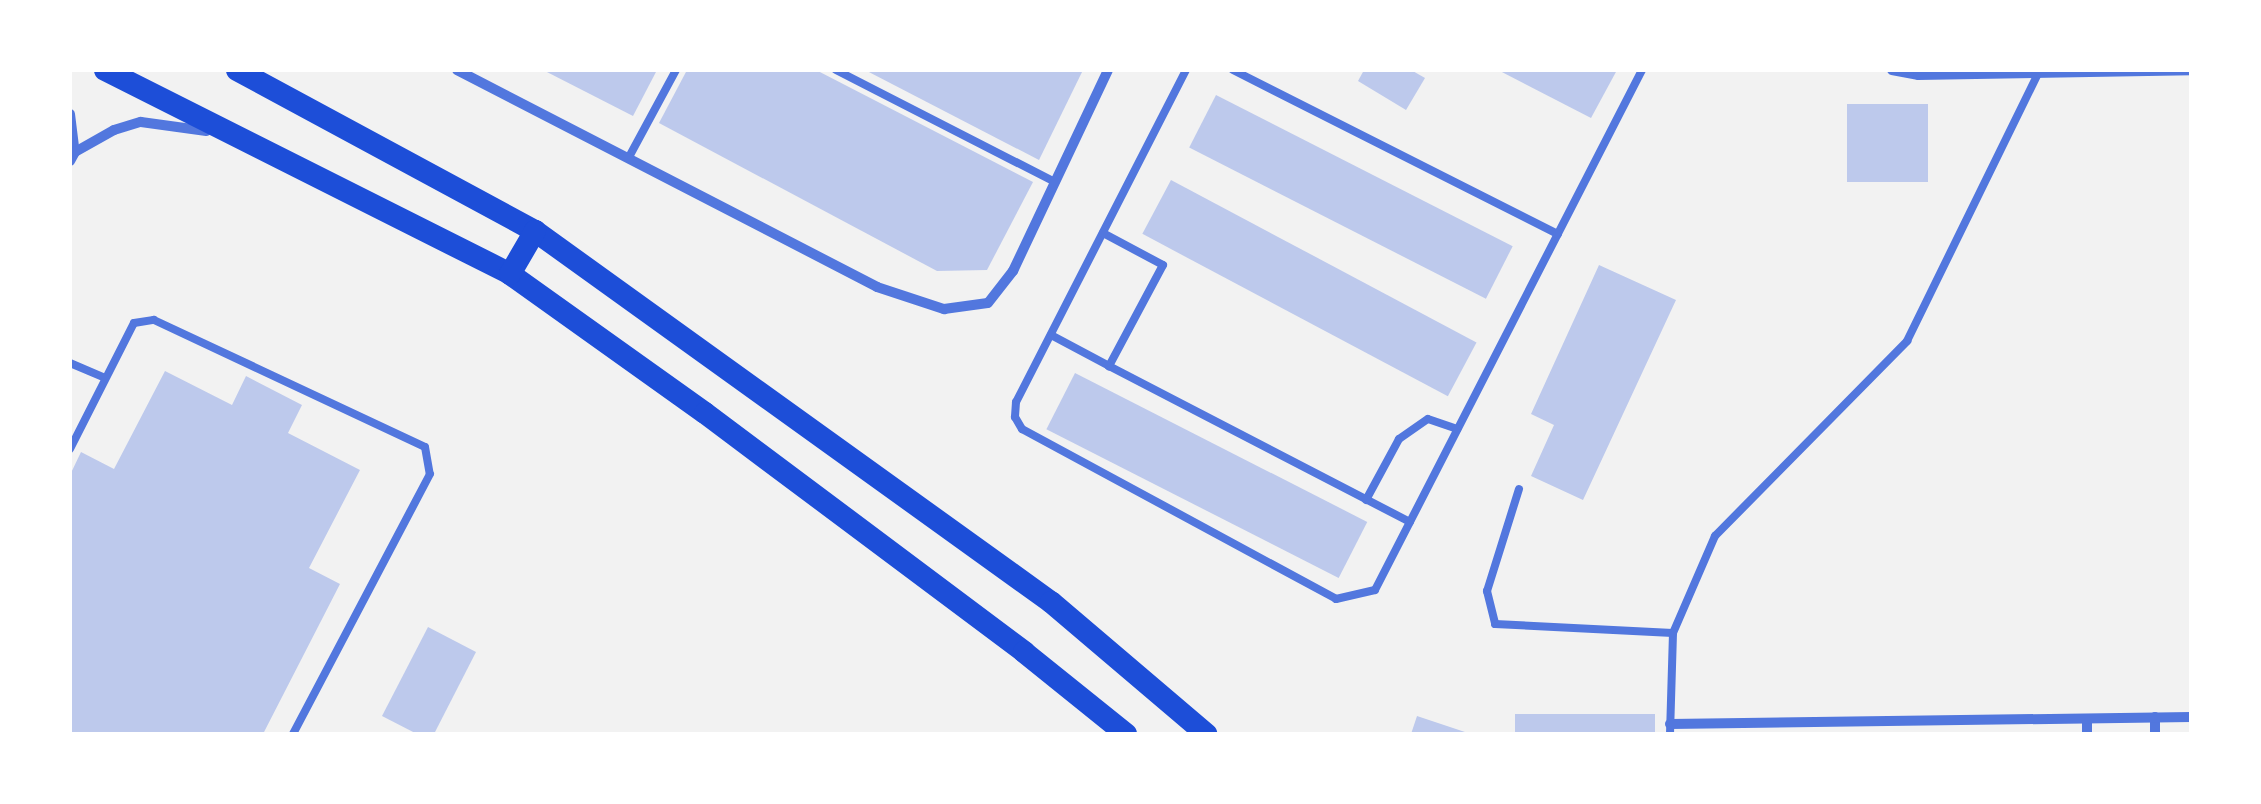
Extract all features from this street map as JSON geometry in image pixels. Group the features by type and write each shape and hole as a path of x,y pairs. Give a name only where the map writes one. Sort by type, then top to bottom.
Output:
{"main road":[{"path":"105,70 510,274 722,425 1024,652 1126,734"},
{"path":"237,70 536,230 1051,602 1206,734"},
{"path":"510,274 536,230"}],"street":[{"path":"457,70 908,300 944,309 988,302 1013,271 1108,70"},
{"path":"1892,70 1918,75 2191,70"},
{"path":"70,114 73,156 114,130 141,122 200,129 246,142"},
{"path":"1670,729 2191,717"},
{"path":"2155,718 2155,734"},
{"path":"2087,719 2087,734"}],"lane":[{"path":"628,158 676,70"},
{"path":"836,70 1055,182"},
{"path":"1186,70 1016,402 1015,417 1022,429 1336,599 1375,590 1642,70"},
{"path":"1233,70 1558,234"},
{"path":"1256,82 1262,70"},
{"path":"1670,729 1673,632 1715,536 1908,341 2038,74"},
{"path":"1103,234 1163,265 1110,366"},
{"path":"70,449 134,324 154,320 425,447 430,474 293,734"},
{"path":"1051,334 1410,522"},
{"path":"70,363 105,378"},
{"path":"1366,500 1399,439 1428,419 1458,429"},
{"path":"1519,489 1486,591 1495,624 1673,632"}],"building":[{"path":"543,70 657,70 633,116"},
{"path":"687,70 816,70 1033,182 987,270 937,271 659,123"},
{"path":"865,70 1083,70 1039,160"},
{"path":"1364,70 1411,70 1425,78 1406,110 1358,81"},
{"path":"1498,70 1617,70 1591,118"},
{"path":"1216,95 1513,246 1486,299 1189,148"},
{"path":"1847,104 1928,104 1928,182 1847,182"},
{"path":"1171,180 1476,342 1448,396 1142,234"},
{"path":"1599,265 1676,300 1583,500 1531,476 1554,425 1531,414"},
{"path":"165,371 232,405 246,376 302,405 288,433 360,470 309,568 340,584 263,734 70,734 70,475 81,452 114,469"},
{"path":"1075,373 1367,522 1339,578 1046,429"},
{"path":"428,627 476,652 434,734 417,734 382,716"},
{"path":"1515,714 1655,714 1655,734 1515,734"},
{"path":"1417,716 1468,733 1468,734 1411,734"}]}
